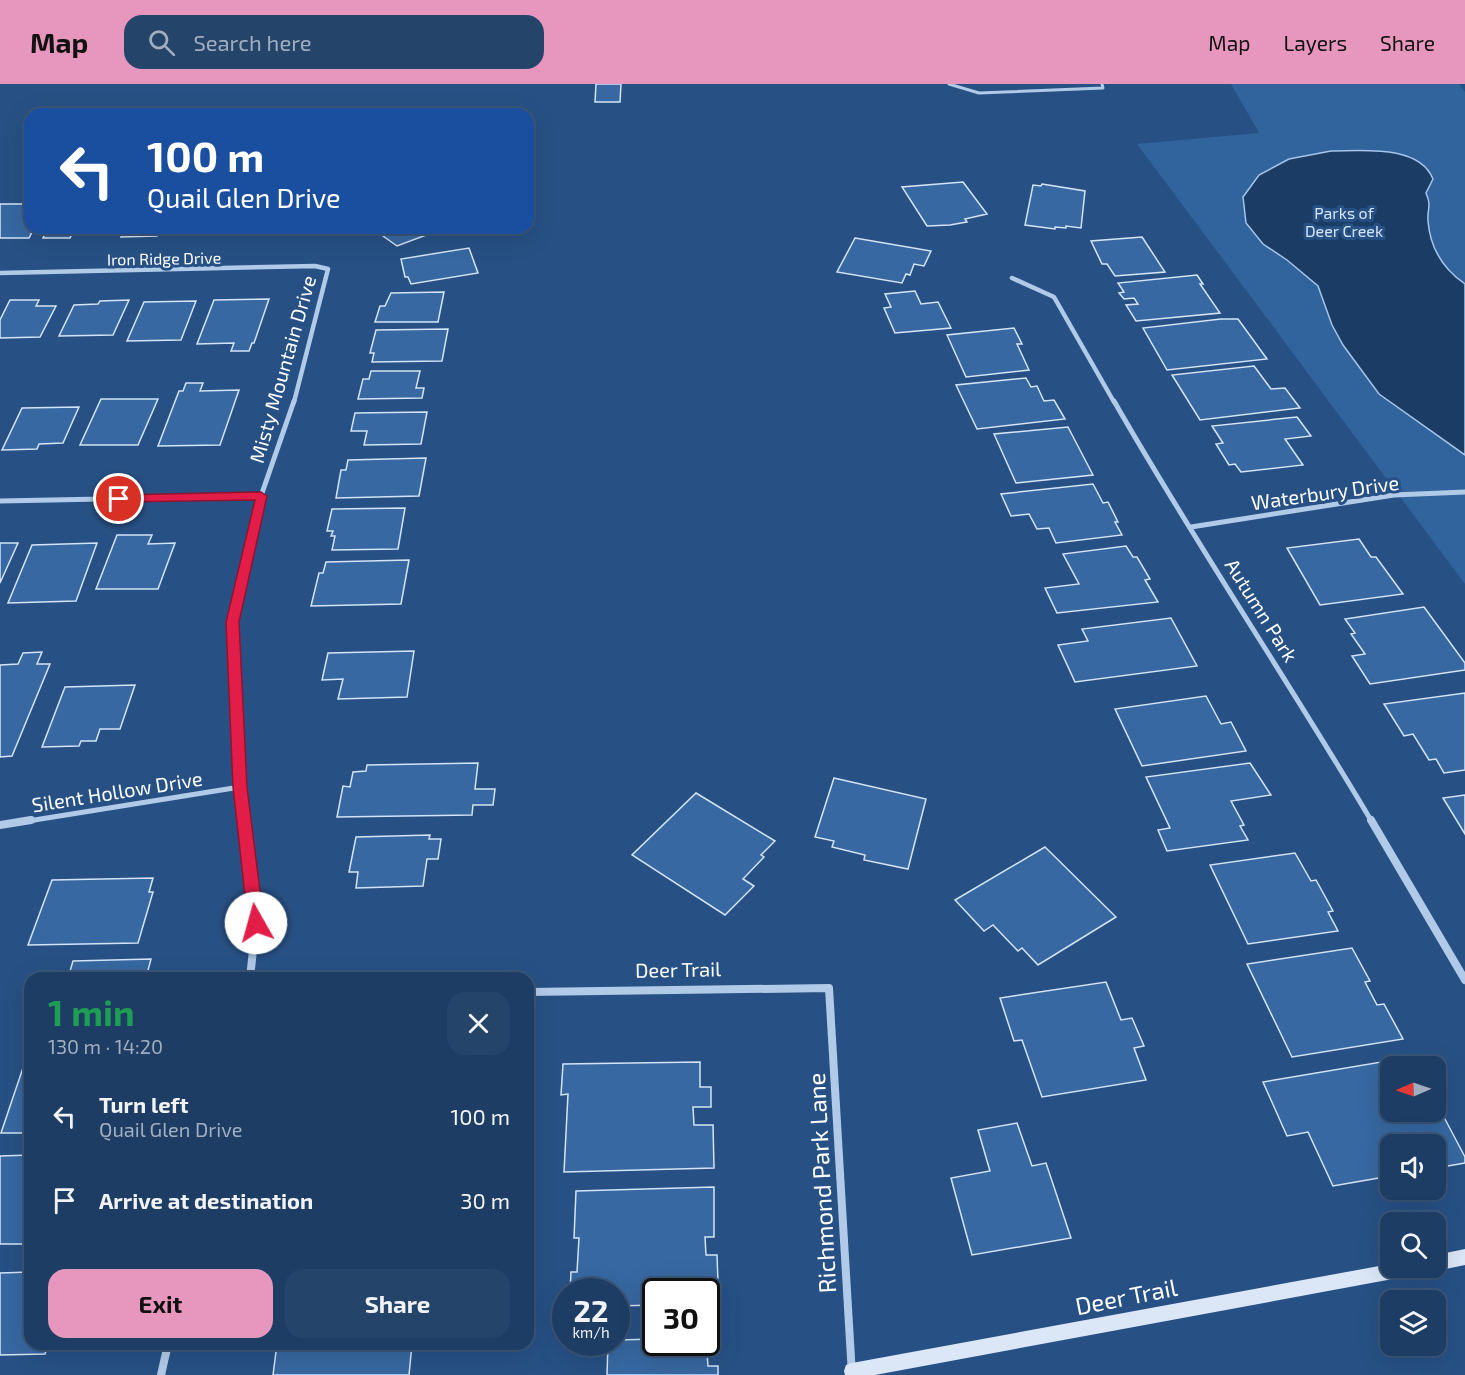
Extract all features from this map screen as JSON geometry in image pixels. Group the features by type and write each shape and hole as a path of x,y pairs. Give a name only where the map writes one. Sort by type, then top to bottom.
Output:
{"street":[{"name":"Iron Ridge Drive","path":"0,273 315,266 328,268"},
{"name":"Misty Mountain Drive","path":"251,972 256,923 240,787 233,622 261,496 294,402 328,268"},
{"name":"Autumn Park","path":"1012,278 1054,297 1143,452 1310,717 1465,980"},
{"name":"Waterbury Drive","path":"1191,527 1394,495 1465,492"},
{"path":"0,501 261,496"},
{"name":"Silent Hollow Drive","path":"0,825 240,787"},
{"name":"Deer Trail","path":"534,992 830,988"},
{"name":"Richmond Park Lane","path":"830,988 852,1373"},
{"path":"1446,1261 1465,1257"},
{"name":"Deer Trail","path":"852,1373 1380,1274"},
{"path":"161,1375 167,1350"}],"lane":[{"path":"950,84 979,93 1103,88 1102,84"}],"green space":[{"name":"Parks of Deer Creek","path":"1231,84 1459,84 1465,92 1465,584 1137,144 1259,133"}],"shaded area":[{"path":"1331,151 1373,151 1403,155 1416,160 1426,168 1433,179 1426,193 1429,201 1428,221 1431,240 1444,264 1465,284 1465,455 1379,394 1343,345 1332,325 1318,286 1287,260 1263,244 1246,223 1243,197 1259,175 1289,159"}],"building":[{"path":"596,84 621,84 620,102 595,102"},
{"path":"963,182 987,214 965,219 967,222 950,225 927,226 902,187"},
{"path":"1042,184 1085,191 1081,228 1066,226 1066,228 1055,227 1055,229 1025,225 1033,185 1041,186"},
{"path":"0,204 24,204 24,234 31,234 29,238 0,238"},
{"path":"45,234 72,234 70,238 43,238"},
{"path":"158,234 157,236 121,237 122,235 108,235"},
{"path":"388,234 429,234 397,246 383,236"},
{"path":"1142,237 1165,272 1115,276 1107,264 1102,264 1091,241"},
{"path":"855,238 931,251 924,266 914,264 910,275 906,274 902,283 837,272"},
{"path":"469,248 478,273 411,284 408,277 405,277 401,259"},
{"path":"1197,275 1203,284 1200,284 1220,313 1136,321 1126,305 1138,304 1134,298 1124,299 1119,293 1124,292 1118,283"},
{"path":"915,291 921,304 938,302 951,328 895,333 884,308 891,307 885,294"},
{"path":"444,292 438,322 375,322 380,306 385,306 391,293"},
{"path":"269,299 249,351 231,351 234,343 197,344 214,300"},
{"path":"10,300 39,300 36,306 56,306 40,337 0,338 0,320"},
{"path":"129,300 113,335 59,336 74,305"},
{"path":"196,301 181,340 127,341 144,302"},
{"path":"1238,319 1267,359 1167,370 1143,328"},
{"path":"1014,328 1022,344 1017,344 1029,370 966,377 947,335"},
{"path":"448,329 442,361 372,362 374,353 370,353 376,330"},
{"path":"1254,366 1271,389 1285,388 1300,408 1200,420 1172,375"},
{"path":"371,371 420,371 416,388 424,388 422,398 358,399 363,379 369,379"},
{"path":"1026,378 1031,387 1037,386 1044,401 1054,400 1065,419 977,429 956,385"},
{"path":"186,383 203,383 200,391 239,390 220,445 158,446 179,391 183,391"},
{"path":"101,399 158,399 138,445 80,445"},
{"path":"79,407 63,443 39,444 37,449 2,450 22,408"},
{"path":"427,412 421,444 364,445 367,431 351,431 355,413"},
{"path":"1297,417 1311,436 1285,439 1303,465 1241,472 1235,464 1229,465 1216,444 1223,443 1212,426"},
{"path":"1068,427 1093,475 1016,483 994,434"},
{"path":"426,458 419,496 336,498 341,470 346,470 348,460"},
{"path":"1093,484 1103,503 1108,502 1122,535 1056,543 1049,528 1037,529 1029,514 1011,516 1001,494"},
{"path":"405,508 398,549 332,550 335,536 331,536 333,531 327,531 332,509"},
{"path":"117,535 152,535 148,544 175,543 158,589 96,589"},
{"path":"1359,539 1371,557 1376,557 1403,594 1320,605 1287,548"},
{"path":"0,543 18,543 0,583"},
{"path":"97,543 76,601 8,603 32,545"},
{"path":"1126,546 1133,557 1137,557 1150,579 1145,580 1158,602 1057,613 1045,588 1079,584 1063,554"},
{"path":"409,560 401,604 311,606 319,573 323,573 326,562"},
{"path":"1424,607 1465,663 1465,670 1370,684 1352,656 1365,654 1351,634 1355,633 1345,619"},
{"path":"1171,618 1197,666 1075,682 1058,645 1088,641 1082,629"},
{"path":"414,651 407,697 338,699 343,679 322,680 328,653"},
{"path":"42,652 37,664 50,664 12,756 0,757 0,665 18,664 23,653"},
{"path":"135,685 120,729 100,729 96,741 81,741 79,746 42,747 65,687"},
{"path":"1465,693 1465,770 1444,773 1436,759 1429,760 1413,734 1404,736 1384,704"},
{"path":"1206,696 1221,724 1231,722 1246,751 1142,766 1115,709"},
{"path":"478,763 475,789 495,789 493,805 473,805 472,815 337,817 343,786 350,787 353,772 366,771 367,765"},
{"path":"1250,763 1271,795 1231,801 1244,825 1240,826 1248,840 1167,851 1158,830 1170,828 1146,777"},
{"path":"834,778 926,799 908,869 864,860 865,855 832,847 834,841 815,837"},
{"path":"696,793 775,841 761,855 764,857 743,879 754,886 725,915 632,855"},
{"path":"1465,795 1465,834 1443,798"},
{"path":"430,835 429,839 441,839 438,859 427,859 423,886 356,888 358,872 349,872 356,837"},
{"path":"1045,847 1116,917 1038,965 1022,948 1018,951 993,925 984,931 955,900"},
{"path":"1295,853 1311,881 1316,880 1333,911 1328,912 1338,931 1248,944 1210,865"},
{"path":"153,878 149,892 153,892 138,943 28,945 52,880"},
{"path":"1352,948 1370,981 1365,982 1377,1005 1384,1004 1403,1039 1292,1057 1247,964"},
{"path":"151,959 148,972 70,972 73,961"},
{"path":"1106,982 1121,1020 1132,1018 1144,1046 1134,1048 1146,1080 1042,1097 1022,1040 1014,1041 1000,998"},
{"path":"700,1062 700,1087 711,1087 711,1107 693,1107 694,1125 713,1125 714,1168 564,1172 568,1094 561,1095 563,1064"},
{"path":"1380,1062 1380,1122 1446,1121 1465,1157 1465,1163 1446,1166 1446,1134 1380,1134 1380,1178 1333,1186 1308,1132 1287,1136 1263,1082"},
{"path":"24,1065 24,1133 1,1133"},
{"path":"1017,1123 1032,1166 1046,1163 1071,1238 972,1255 951,1178 990,1171 978,1130"},
{"path":"24,1155 24,1244 0,1244 0,1156"},
{"path":"714,1187 714,1237 705,1237 706,1255 717,1255 718,1278 642,1278 642,1305 630,1306 630,1278 571,1278 571,1272 577,1272 579,1238 574,1238 576,1191"},
{"path":"24,1272 24,1350 46,1350 45,1354 0,1355 0,1273"},
{"path":"642,1339 642,1356 707,1356 708,1366 718,1366 718,1375 607,1375 608,1356 630,1356 630,1340"},
{"path":"276,1350 411,1350 409,1375 273,1375"}],"route":[{"path":"119,499 261,496 233,622 240,787 256,923"}]}
